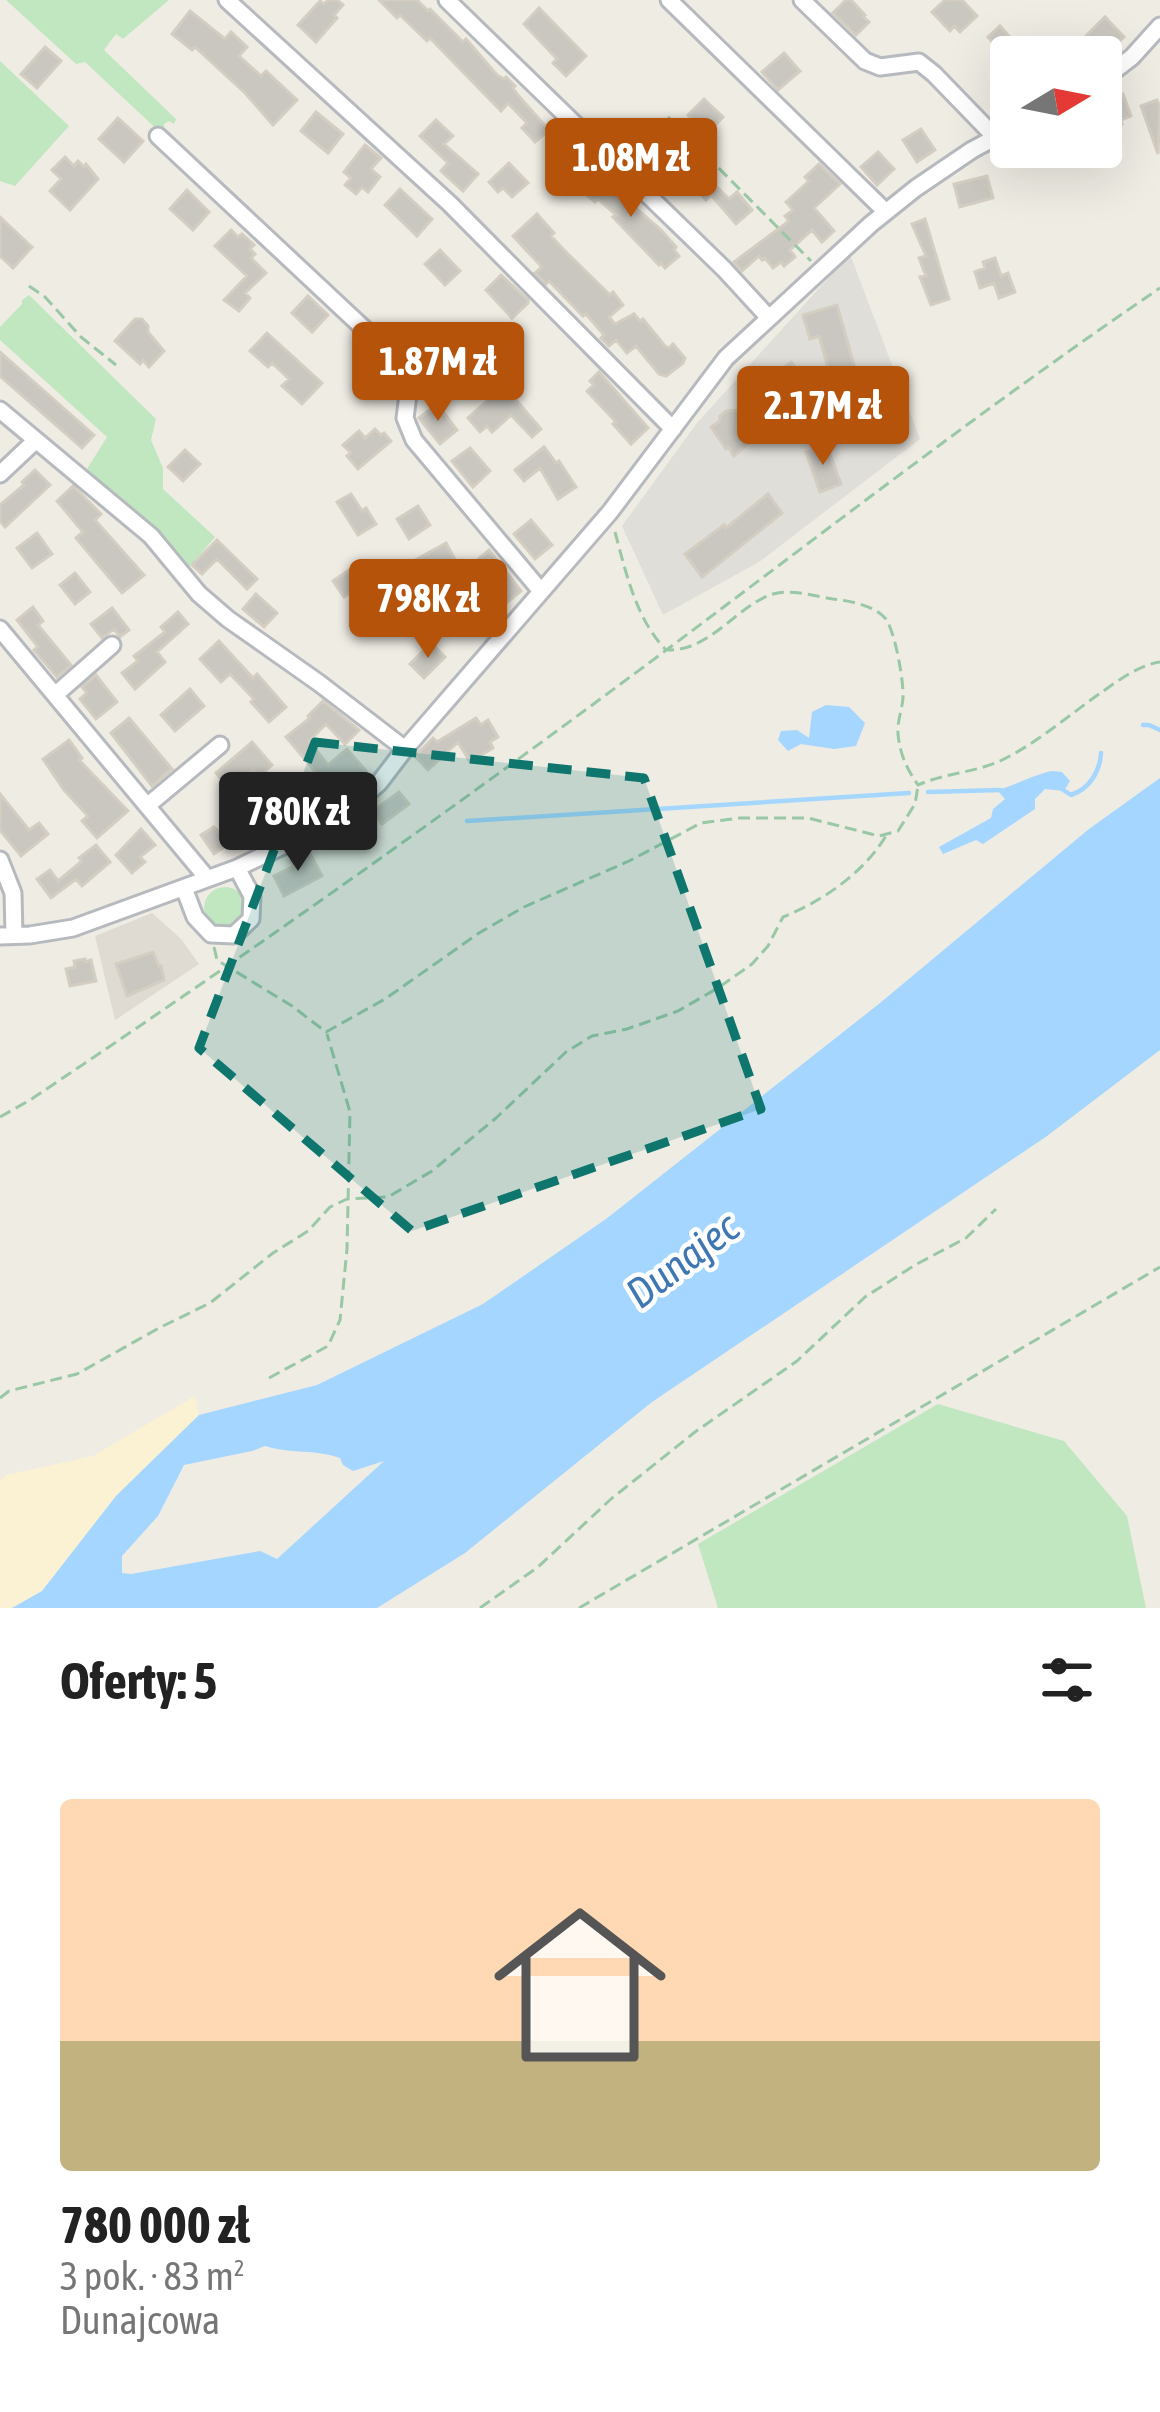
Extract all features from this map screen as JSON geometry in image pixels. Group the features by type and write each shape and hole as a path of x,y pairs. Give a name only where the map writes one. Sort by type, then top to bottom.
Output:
{"street":[{"path":"227,0 450,204 673,429"},
{"path":"447,0 724,268 769,318"},
{"path":"669,0 886,212"},
{"path":"802,0 865,62 880,67 919,62 990,122"},
{"path":"1122,65 1160,26"},
{"path":"158,136 406,368 410,379 405,418 414,440 540,590"},
{"path":"0,860 13,893 7,936 73,928 237,868 335,821 379,783 610,512 726,358 886,212 990,141"},
{"path":"0,410 151,536 199,594 228,619 404,749"},
{"path":"0,475 35,441"},
{"path":"0,629 207,878"},
{"path":"55,695 112,645"},
{"path":"147,806 220,745"},
{"path":"184,887 195,917 211,934 234,935 251,919 252,896 237,868"}],"path":[{"path":"668,117 820,271"},
{"path":"29,286 116,364"},
{"path":"0,1117 228,968 1160,288"},
{"path":"610,512 640,614 666,650"},
{"path":"326,1032 386,999 524,907 701,823 808,818 879,836 898,831 915,804 918,785 904,764 897,730 903,697 891,630 884,617 866,606 790,592 771,594 689,647 666,650"},
{"path":"918,785 1002,760 1119,680 1160,662"},
{"path":"0,1398 9,1391 77,1374 210,1304 273,1252 308,1231 330,1207 347,1199 388,1197 432,1171 566,1052 592,1036 679,1011 752,964 783,917 806,908 838,885 874,855 887,834"},
{"path":"211,934 217,960 326,1032 350,1112 340,1320 328,1346 269,1378"},
{"path":"480,1608 538,1567 611,1499 694,1432 797,1361 865,1297 966,1238 996,1209"},
{"path":"579,1608 1160,1267"}],"highlighted area":[{"path":"315,742 644,778 761,1109 412,1231 199,1048"}],"shaded area":[{"path":"850,254 920,439 759,562 663,615 622,526 697,423"},
{"path":"152,913 181,939 199,964 115,1020 95,936"}],"green space":[{"path":"6,0 169,0 123,39 116,34 104,50 176,119 174,124 164,124 165,137 85,62 76,64"},
{"path":"0,61 69,126 15,186 0,181"},
{"path":"29,295 156,419 151,440 163,468 163,489 215,537 187,570 153,528 87,469 107,437 0,340 0,327"},
{"path":"225,887 240,893 246,908 240,923 225,929 210,923 204,908 210,893"},
{"path":"938,1404 1064,1441 1127,1516 1146,1608 718,1608 698,1544"}],"sand":[{"path":"195,1396 199,1415 116,1496 42,1591 12,1608 0,1608 0,1480 93,1456"}],"water":[{"path":"826,705 849,707 865,723 856,746 834,749 801,744 788,751 778,740 781,731 797,730 809,738 812,712"},
{"path":"1052,771 1062,772 1070,781 1064,791 1045,789 1035,799 1035,809 983,844 976,840 943,854 939,847 991,818 993,809 1005,799 997,790"},
{"name":"Dunajec","path":"1160,778 1160,1050 1047,1136 652,1402 465,1553 377,1608 12,1608 42,1591 116,1496 199,1415 317,1385 483,1304 606,1219 880,1003 1089,829","holes":["265,1446 331,1455 353,1471 384,1461 277,1559 260,1551 122,1573 122,1556 158,1516 184,1465"]}],"building":[{"path":"379,0 417,0 430,9 463,42 466,39 497,75 515,86 549,130 535,142 522,128 527,123 508,103 501,111 430,38 427,41"},
{"path":"846,0 869,22 856,35 833,13"},
{"path":"945,0 962,0 977,16 960,32 954,26 950,31 932,12"},
{"path":"320,1 343,5 316,42 298,25"},
{"path":"539,8 586,56 566,76 553,63 557,59 524,24"},
{"path":"190,11 225,39 231,32 247,47 239,56 261,76 266,71 297,100 273,125 195,47 192,50 172,34"},
{"path":"1105,17 1124,37 1122,39 1086,36"},
{"path":"1000,26 1009,36 990,39"},
{"path":"45,47 61,61 37,88 21,74"},
{"path":"784,53 800,71 778,90 762,72"},
{"path":"1122,94 1131,116 1122,120"},
{"path":"704,99 723,117 709,132 688,115"},
{"path":"1157,100 1160,107 1158,154 1141,106"},
{"path":"316,112 343,134 328,153 301,131"},
{"path":"118,118 143,141 124,162 99,139"},
{"path":"436,120 453,136 444,144 478,174 463,191 441,171 448,163 420,136"},
{"path":"660,121 696,163 699,160 714,176 710,180 729,199 737,192 752,210 736,224 711,195 706,200 696,193 645,141"},
{"path":"921,129 935,150 917,162 903,140"},
{"path":"365,145 381,158 371,169 380,177 368,192 362,187 356,194 345,185 351,178 344,172"},
{"path":"878,152 894,169 877,185 861,167"},
{"path":"65,157 74,166 78,161 86,164 98,179 70,210 50,191 61,179 52,170"},
{"path":"509,163 528,183 512,197 489,182"},
{"path":"819,164 840,184 814,208 834,231 822,242 812,230 790,250 795,257 784,266 781,262 773,268 759,256 742,271 734,262 789,221 785,216 793,210 786,202"},
{"path":"592,170 661,230 679,256 665,268 659,265 613,217 616,215 577,187"},
{"path":"987,176 993,198 960,207 954,184"},
{"path":"400,189 432,219 417,236 385,205"},
{"path":"187,190 209,212 193,230 170,209"},
{"path":"537,214 564,250 623,305 609,317 615,324 634,314 643,319 665,346 673,344 685,358 683,363 666,376 636,346 627,353 616,340 609,346 586,314 535,273 542,267 513,236"},
{"path":"0,217 32,247 13,268 0,256"},
{"path":"925,219 949,299 931,305 920,277 926,276 919,258 926,256 912,224"},
{"path":"231,230 254,245 251,258 266,273 245,293 250,298 239,311 224,300 247,276 215,246"},
{"path":"440,250 460,271 445,285 425,264"},
{"path":"995,258 1001,276 1008,273 1015,292 999,298 994,283 980,288 975,272 985,268 983,262"},
{"path":"501,275 528,300 512,318 486,290"},
{"path":"308,296 328,315 312,332 292,313"},
{"path":"837,305 858,379 862,378 869,397 839,406 819,336 810,339 803,315"},
{"path":"135,319 142,319 164,351 149,367 115,341"},
{"path":"267,333 322,383 302,404 282,386 289,379 250,351"},
{"path":"0,352 94,435 82,448 0,376"},
{"path":"374,355 389,369 379,388 356,371"},
{"path":"791,362 808,384 743,433 750,442 734,456 711,427 726,411 743,410 738,403"},
{"path":"599,372 648,428 631,444 587,391"},
{"path":"504,386 541,429 532,437 511,415 492,432 487,426 480,432 468,418"},
{"path":"437,404 457,430 440,444 419,418"},
{"path":"375,429 391,441 358,469 343,445 359,431 365,438"},
{"path":"826,444 841,484 820,492 806,452"},
{"path":"544,447 576,487 558,499 540,468 524,481 515,470"},
{"path":"470,448 490,471 473,487 452,461"},
{"path":"185,450 200,464 183,481 168,467"},
{"path":"35,470 50,485 5,527 0,505"},
{"path":"73,486 101,514 95,520 144,575 122,593 76,538 83,532 57,501"},
{"path":"351,494 376,524 358,535 337,502"},
{"path":"768,494 782,513 702,577 685,554"},
{"path":"418,506 430,525 409,539 397,519"},
{"path":"531,520 552,545 535,559 514,534"},
{"path":"37,533 52,554 32,568 17,548"},
{"path":"217,540 257,579 247,589 217,559 202,574 192,565"},
{"path":"446,543 458,565 428,581 417,559"},
{"path":"489,550 521,591 505,604 473,564"},
{"path":"361,562 372,577 344,597 333,581"},
{"path":"75,573 90,592 75,604 60,585"},
{"path":"405,584 417,604 396,616 384,595"},
{"path":"256,594 277,613 264,627 243,609"},
{"path":"33,607 43,621 38,625 71,665 57,677 17,620"},
{"path":"112,608 129,630 120,637 114,629 102,638 91,624"},
{"path":"178,612 188,624 157,652 165,662 135,689 122,673 138,661 134,656 165,632 161,627"},
{"path":"219,641 286,707 269,722 230,674 221,682 200,659"},
{"path":"431,643 445,657 424,678 410,664"},
{"path":"96,675 117,702 96,719 80,699 87,693 82,687"},
{"path":"190,689 204,706 175,731 161,715"},
{"path":"323,701 359,730 345,744 326,724 309,741 328,765 347,749 366,771 336,796 286,737"},
{"path":"129,718 172,769 152,786 111,733"},
{"path":"476,718 481,725 488,720 498,737 490,742 493,748 470,762 458,742 428,770 415,756 433,738 437,742"},
{"path":"69,740 79,760 128,811 97,838 82,821 88,816 43,759"},
{"path":"252,742 272,765 259,777 253,770 229,789 216,773"},
{"path":"283,784 298,804 273,823 258,804"},
{"path":"399,792 409,804 382,824 373,811"},
{"path":"0,794 29,830 39,823 48,834 21,856 0,830"},
{"path":"214,827 220,833 227,828 234,840 214,854 201,835"},
{"path":"141,829 155,845 140,857 145,862 132,873 116,855"},
{"path":"96,845 110,862 82,886 76,879 51,898 37,879 50,870 58,881"},
{"path":"309,852 322,876 284,896 274,876"},
{"path":"153,952 164,980 127,996 116,964"},
{"path":"91,960 96,981 70,986 66,969"}],"waterway":[{"path":"1143,725 1160,730"},
{"path":"1062,789 1071,795 1088,784 1101,753"},
{"path":"928,792 1000,790"},
{"path":"467,821 909,793"}]}
